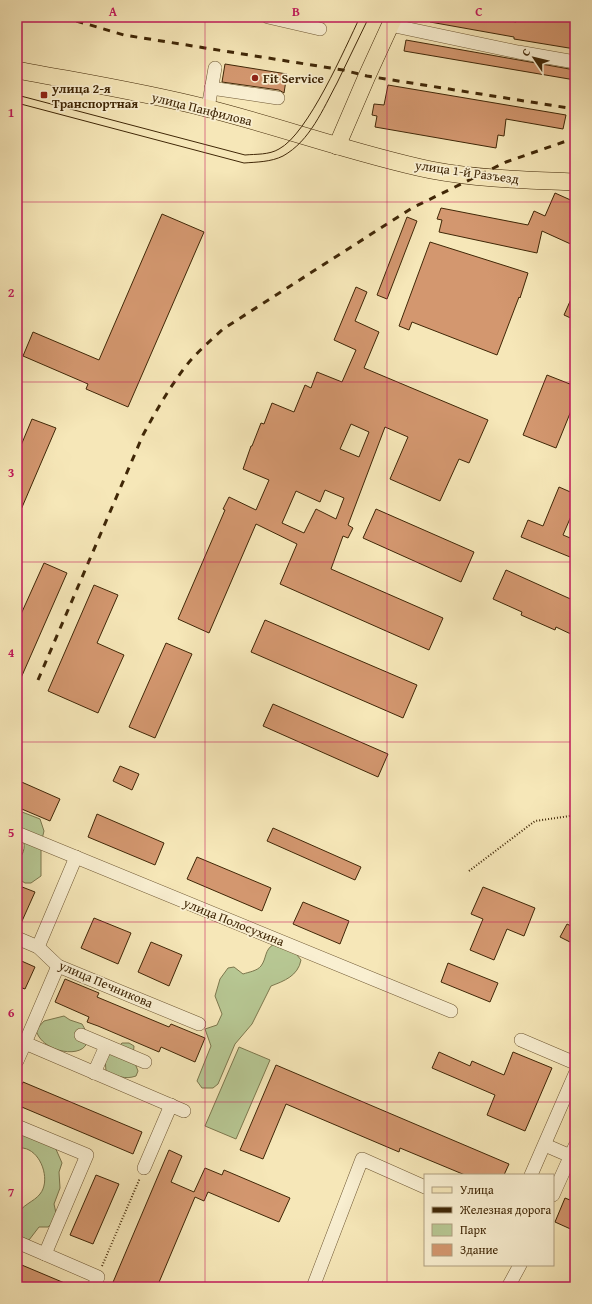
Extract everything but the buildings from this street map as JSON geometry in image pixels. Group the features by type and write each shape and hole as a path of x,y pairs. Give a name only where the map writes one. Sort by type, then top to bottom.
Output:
{"main road":[{"path":"337,146 392,19"},
{"name":"улица Панфилова","path":"17,70 208,108 337,146"},
{"name":"улица 1-й Разъезд","path":"337,146 432,170 521,180 575,182"}],"street":[{"path":"268,17 320,29"},
{"path":"392,19 518,52 575,62"},
{"path":"208,108 215,68"},
{"path":"211,88 278,98"},
{"name":"улица Полосухина","path":"17,832 452,1011"},
{"path":"38,947 76,857"},
{"name":"улица Печникова","path":"17,938 38,947 58,966 199,1024"},
{"path":"17,1061 58,966"},
{"path":"81,1035 145,1062"},
{"path":"522,1040 575,1063"},
{"path":"25,1043 184,1111"},
{"path":"94,1073 106,1046"},
{"path":"531,1174 575,1074"},
{"path":"144,1168 171,1105"},
{"path":"17,1126 87,1155 45,1254"},
{"path":"545,1145 573,1153 554,1193"},
{"path":"313,1287 362,1160 424,1187"},
{"path":"17,1242 45,1254 96,1282"},
{"path":"508,1287 519,1266"}],"path":[{"path":"469,871 535,821 570,816 575,818"},
{"path":"96,1282 144,1168"}],"green space":[{"path":"17,810 40,819 44,831 41,843 41,876 31,883 25,883 17,878 17,862 21,857 24,845 23,839 17,838"},
{"path":"274,944 293,950 301,960 297,970 290,977 271,986 252,1024 235,1044 218,1084 213,1088 202,1088 197,1081 211,1046 205,1029 217,1025 222,1014 215,996 220,979 228,968 234,967 243,974 257,969 263,963 267,951"},
{"path":"64,1016 70,1020 82,1024 87,1036 86,1045 80,1050 71,1052 50,1046 41,1039 36,1030 44,1021"},
{"path":"122,1043 129,1043 134,1046 133,1058 138,1071 136,1076 117,1076 106,1071 105,1059"},
{"path":"239,1047 270,1060 236,1139 205,1126"},
{"path":"17,1131 55,1147 62,1163 59,1172 60,1188 54,1204 56,1213 55,1221 48,1227 39,1227 29,1240 20,1237 17,1234 17,1217 25,1206 40,1194 43,1189 45,1177 44,1170 34,1153 28,1149 17,1147"}],"tram line":[{"path":"17,95 245,155 271,152 279,149 290,140 302,126 325,89 360,17"},
{"path":"17,103 244,163 274,159 283,156 292,150 301,142 315,124 369,17"}],"railway":[{"path":"63,17 124,35 575,109"},
{"path":"38,680 143,435 174,383 186,366 199,352 223,329 412,208 506,162 575,138"}],"place":[{"name":"Fit Service","path":"255,78"},
{"name":"улица 2-я Транспортная","path":"44,95"}]}
